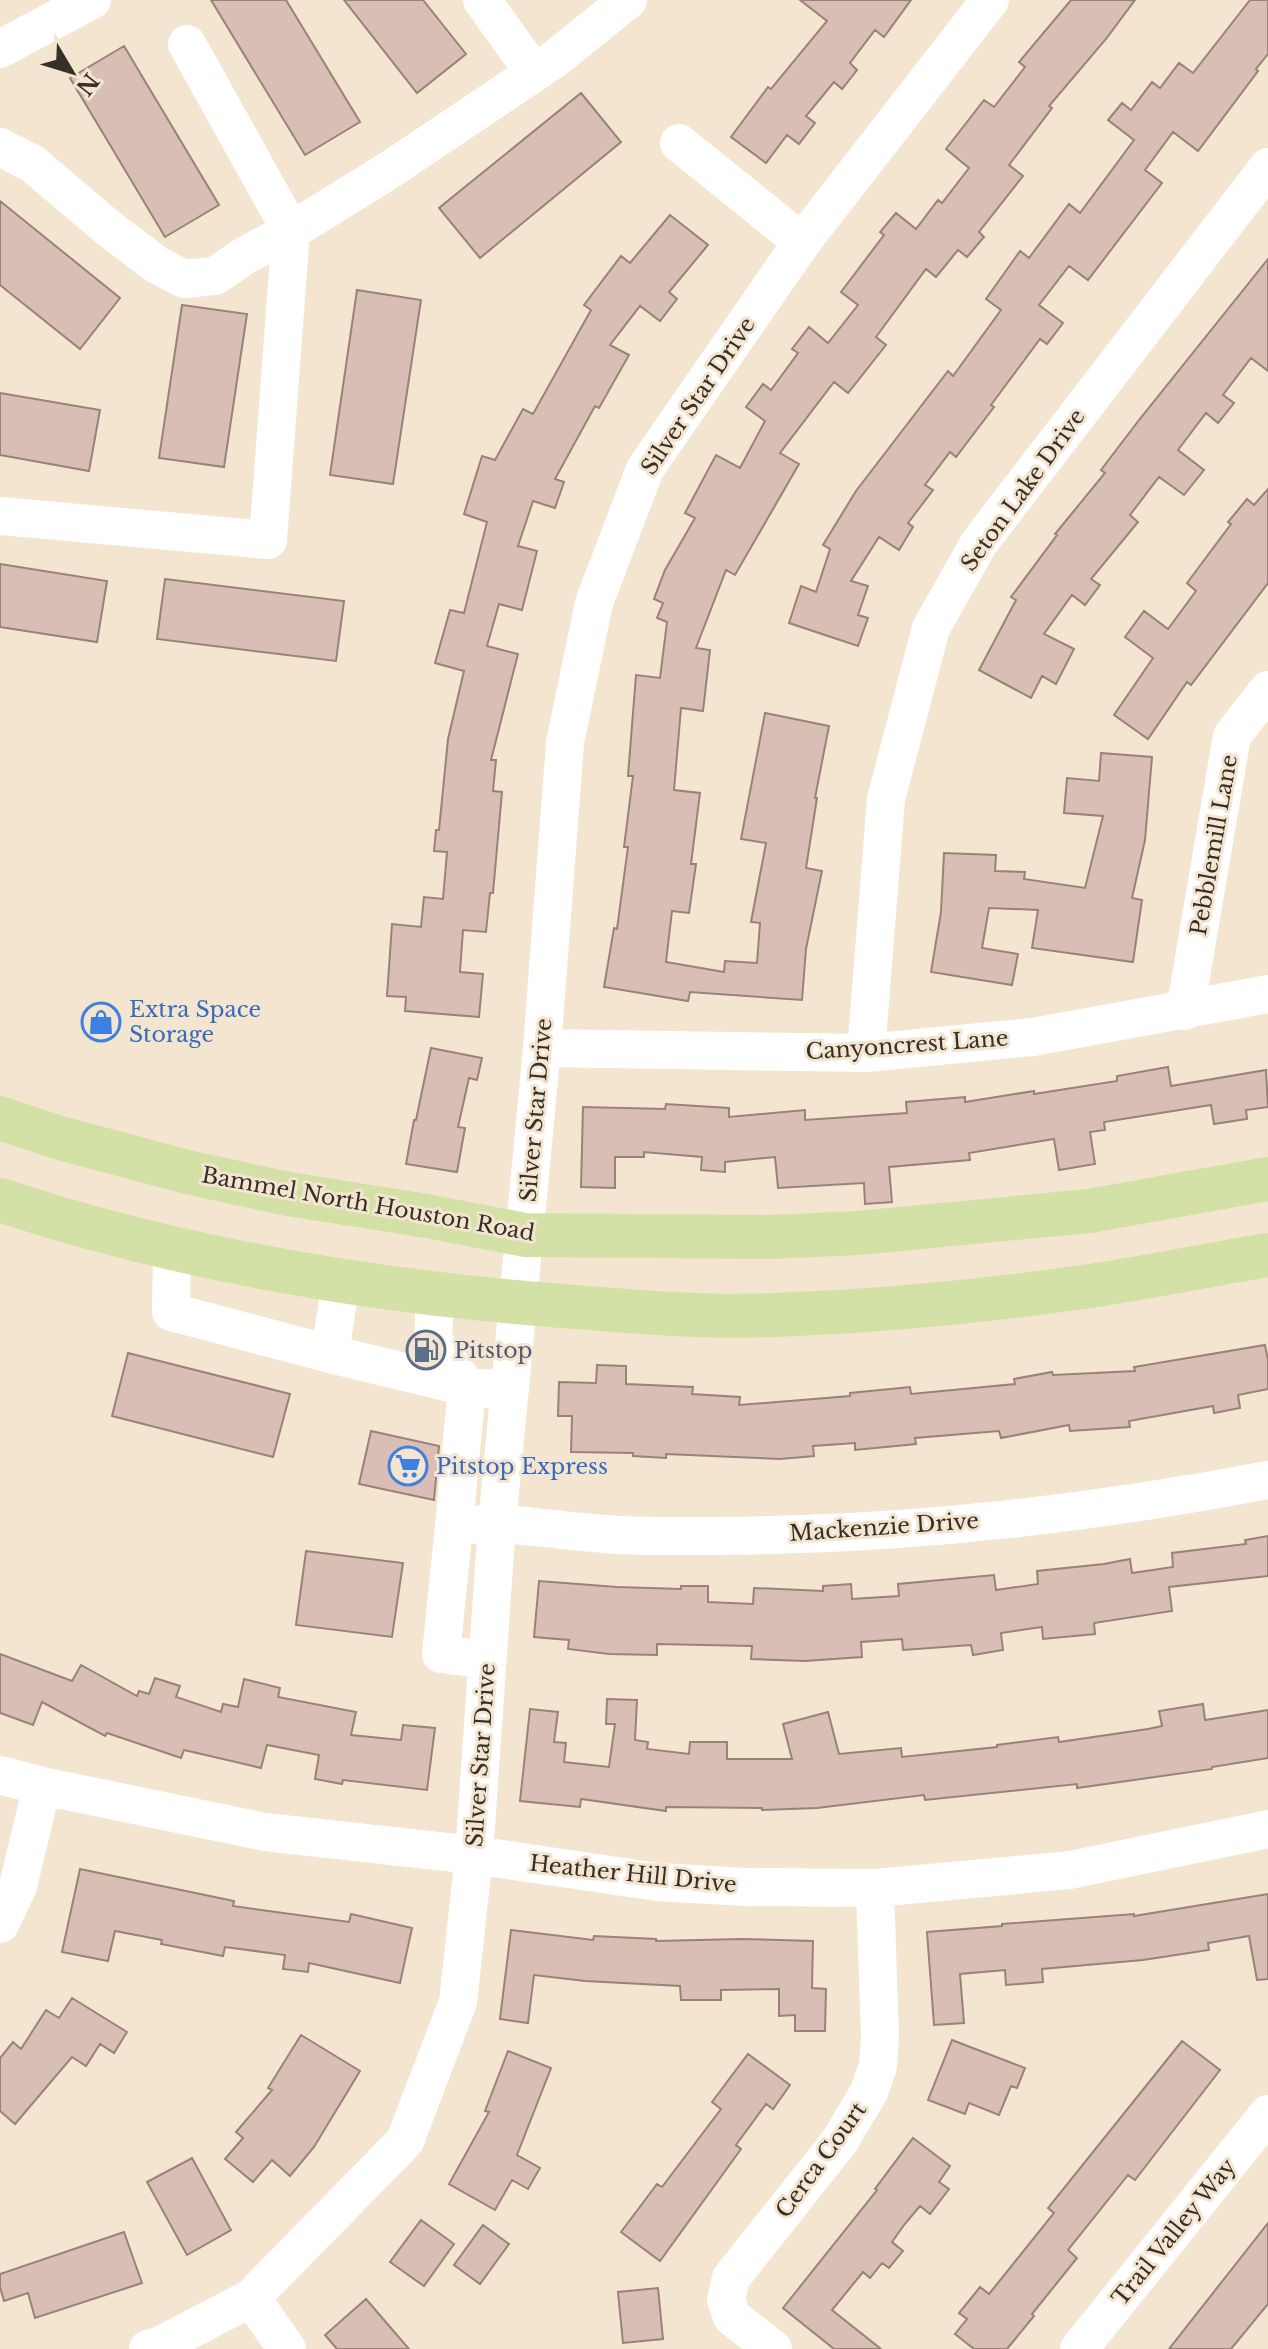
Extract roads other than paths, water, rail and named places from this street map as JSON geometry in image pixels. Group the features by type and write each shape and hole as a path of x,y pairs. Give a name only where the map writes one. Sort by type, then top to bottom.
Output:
{"main road":[{"name":"Bammel North Houston Road","path":"0,1118 60,1138 191,1173 288,1194 525,1235 771,1237 858,1233 1089,1211 1268,1179"},
{"path":"0,1200 172,1249 274,1270 435,1295 665,1314 772,1315 863,1311 1004,1298 1268,1255"}],"street":[{"path":"0,49 92,0"},
{"path":"482,0 534,73"},
{"path":"0,147 33,164 157,265 184,279 215,276 388,171 556,58 628,0"},
{"name":"Silver Star Drive","path":"148,2349 251,2298 405,2141 458,2002 474,1855 497,1524 542,1048 565,743 594,603 645,469 802,242 990,0"},
{"path":"0,516 268,540 291,231 187,44"},
{"path":"679,143 802,242"},
{"name":"Seton Lake Drive","path":"866,1053 886,799 931,628 979,543 1268,167"},
{"name":"Pebblemill Lane","path":"1185,1011 1232,736 1268,690"},
{"name":"Canyoncrest Lane","path":"542,1048 866,1053 1033,1037 1268,994"},
{"path":"172,1249 171,1312 467,1387 510,1390"},
{"path":"330,1354 341,1281"},
{"path":"435,1295 433,1340 467,1387 441,1654 487,1660"},
{"name":"Mackenzie Drive","path":"454,1526 497,1524 607,1535 716,1536 834,1532 956,1524 1079,1511 1268,1480"},
{"name":"Heather Hill Drive","path":"0,1775 265,1832 474,1855 657,1882 746,1887 875,1888 1070,1870 1268,1829"},
{"path":"0,1924 18,1886 42,1786"},
{"name":"Cerca Court","path":"773,2349 732,2317 726,2300 731,2278 839,2142 869,2092 878,2066 880,2038 875,1888"},
{"name":"Trail Valley Way","path":"1079,2349 1268,2114"},
{"path":"251,2298 287,2349"}],"place":[{"name":"Extra Space Storage","path":"101,1022"},
{"name":"Pitstop","path":"426,1350"},
{"name":"Pitstop Express","path":"408,1466"}]}
